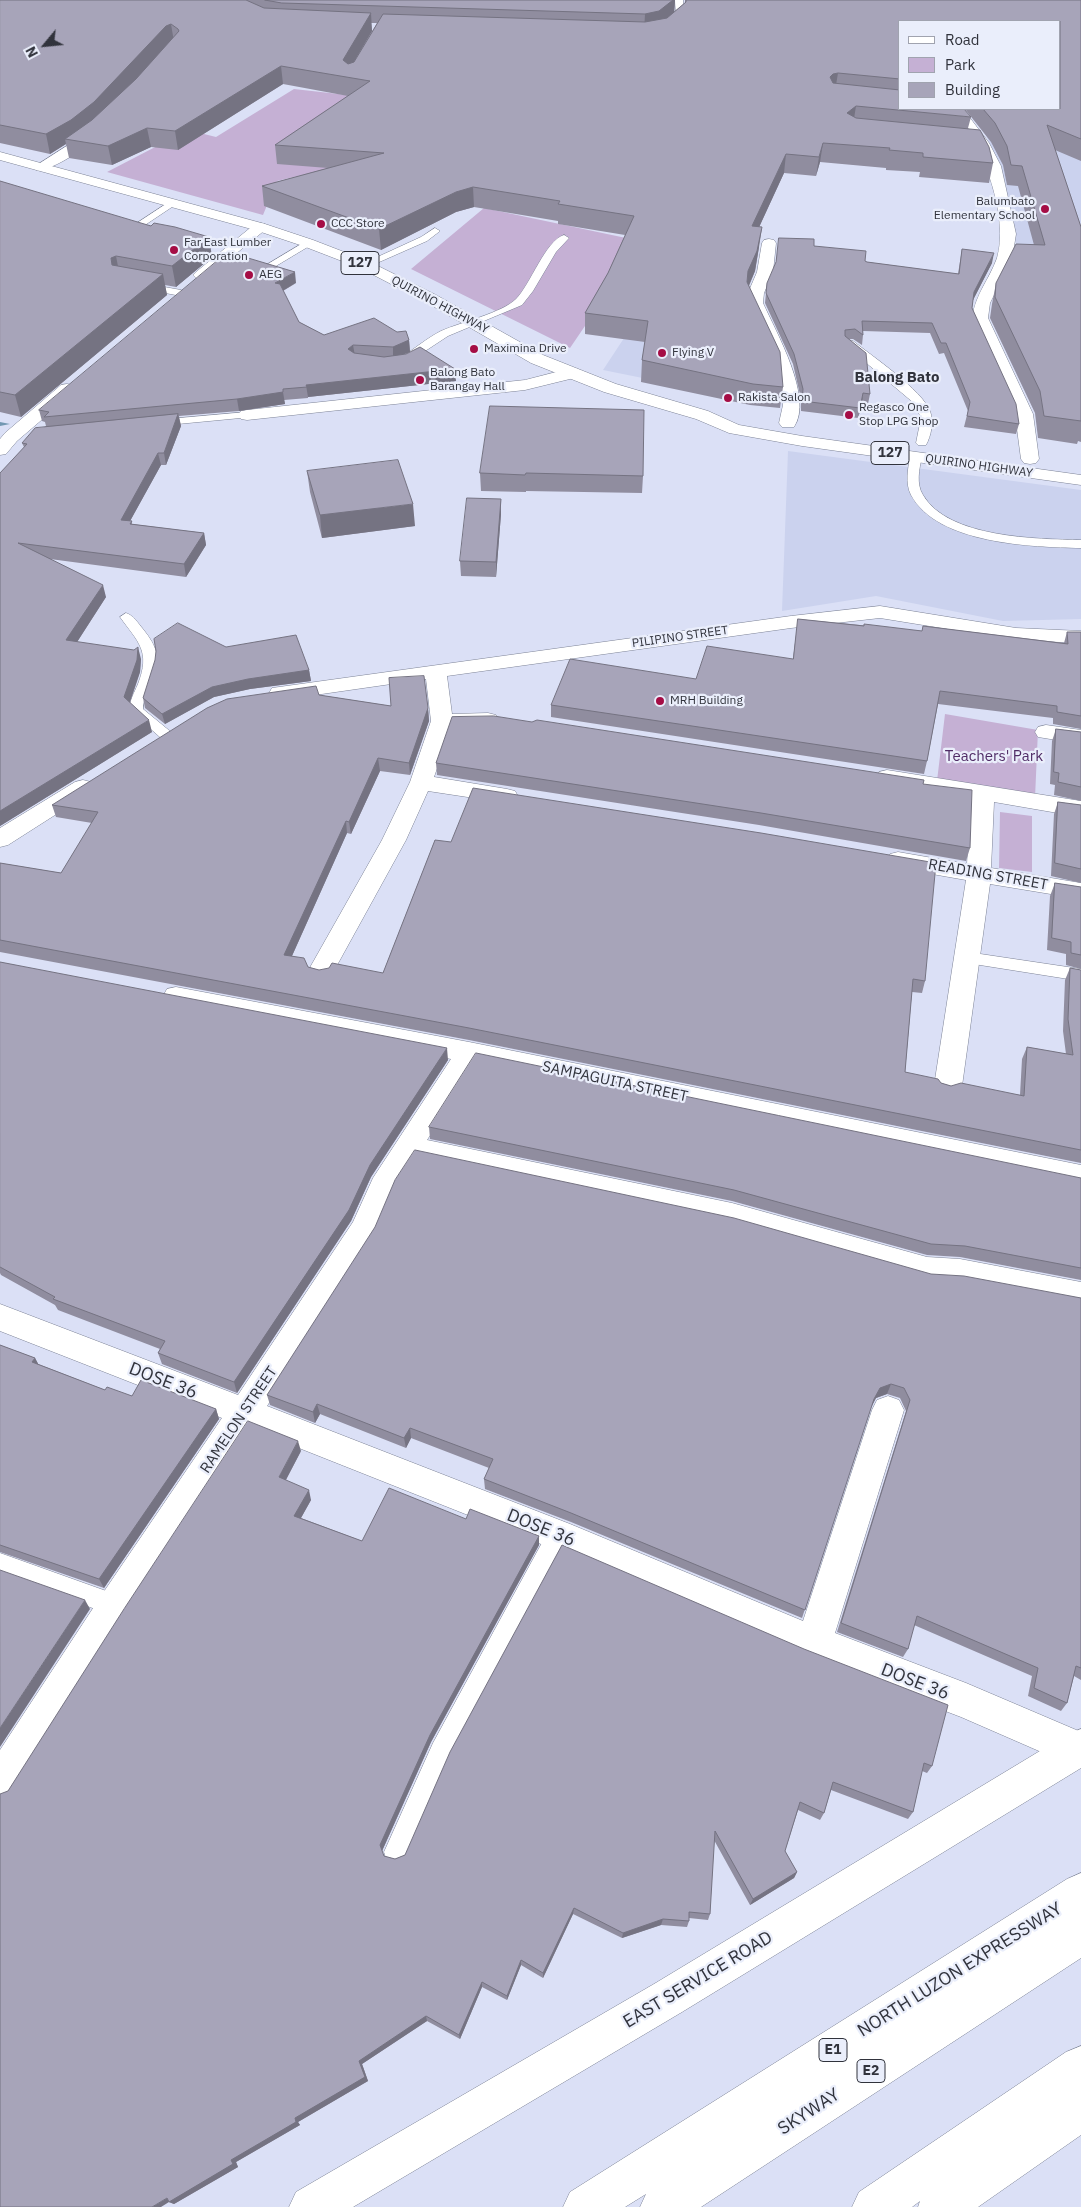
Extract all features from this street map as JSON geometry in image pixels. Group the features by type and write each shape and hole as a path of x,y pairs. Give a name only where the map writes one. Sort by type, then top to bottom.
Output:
{"main road":[{"path":"949,110 959,113 982,143 994,166 1009,234 1004,260 982,303 980,318 1024,414 1030,459"},
{"path":"42,167 81,144 109,120"},
{"path":"963,141 982,143"},
{"name":"QUIRINO HIGHWAY","path":"0,156 260,227 308,243 365,265 472,322 536,359 610,388 702,415 735,429 802,441 1030,459 1081,465"},
{"path":"166,305 260,227"},
{"path":"769,243 765,272 756,293 755,303 778,357 787,373 792,405 788,423"},
{"path":"246,415 525,385 572,373"},
{"path":"10,440 79,379"},
{"name":"QUIRINO HIGHWAY","path":"702,415 742,416 788,423 1081,480"},
{"name":"PILIPINO STREET","path":"257,696 791,622 880,612 1016,634 1081,637"},
{"path":"321,971 394,840 421,782 442,721 436,672"},
{"path":"442,721 510,722"},
{"path":"1046,732 1081,737"},
{"path":"868,774 1081,810"},
{"path":"0,839 100,776"},
{"path":"421,782 526,799"},
{"path":"948,1086 979,873 983,794"},
{"name":"READING STREET","path":"881,857 1081,891"},
{"name":"SAMPAGUITA STREET","path":"156,992 469,1052 1081,1177"},
{"name":"RAMELON STREET","path":"0,1784 115,1605 366,1228 383,1186 469,1052"},
{"path":"408,1147 732,1215 927,1270 951,1273 960,1272 1081,1295"},
{"name":"DOSE 36","path":"0,1317 24,1328 558,1535 814,1644 966,1702 1079,1748"},
{"path":"814,1644 888,1410"},
{"name":"EAST SERVICE ROAD","path":"311,2207 668,1998 1079,1748"},
{"name":"NORTH LUZON EXPRESSWAY","path":"584,2207 1081,1893"},
{"name":"SKYWAY","path":"662,2207 1081,1935"},
{"path":"874,2207 1081,2067"},
{"path":"940,2207 1081,2110"}],"lane":[{"path":"662,32 680,18 679,0"},
{"path":"130,231 172,203"},
{"path":"365,265 424,239 435,231"},
{"path":"393,363 410,358 429,342 472,322 502,311 518,302 528,291 552,250 564,238"},
{"path":"268,267 308,243"},
{"path":"129,283 181,292"},
{"path":"850,343 914,396 927,414 927,426 912,478 917,496 929,511 949,524 1003,538 1055,544 1081,544"},
{"path":"150,424 246,415"},
{"path":"126,617 146,641 152,656 151,669 136,699 136,710 167,735"},
{"path":"967,958 1081,975"},
{"path":"396,1852 441,1751 558,1535"},
{"path":"0,1564 115,1605"}],"shaded area":[{"name":"Balumbato Elementary School","path":"980,122 1081,147 1081,258 1019,256 998,162"},
{"path":"630,329 705,330 697,389 603,370"},
{"path":"788,451 1081,490 1081,619 1003,621 876,596 782,611"}],"green space":[{"path":"294,89 365,97 349,164 277,181 263,215 107,172 188,130 216,137"},
{"path":"484,208 626,238 621,273 570,348 411,269"},
{"name":"Teachers' Park","path":"945,714 1038,730 1035,798 937,781"},
{"path":"1000,812 1032,816 1032,872 999,868"}],"building":[{"path":"0,0 246,0 264,8 371,13 343,60 348,64 354,62 383,14 645,22 667,18 686,0 1081,0 1081,139 1047,125 1081,227 1081,421 1044,416 1040,391 995,297 996,283 1016,244 1045,245 1022,166 1011,165 1007,146 995,123 984,110 1061,110 1061,20 898,20 898,79 838,73 830,77 833,83 898,90 898,110 965,110 971,117 856,106 847,113 856,118 980,130 989,147 993,163 923,157 923,153 889,150 890,148 823,143 819,157 786,154 752,226 762,227 757,251 748,271 747,282 780,352 783,387 753,384 642,360 648,321 585,313 608,273 634,216 558,204 560,201 473,187 456,192 379,229 262,186 384,153 275,145 370,81 281,66 175,131 147,128 108,146 65,139 92,120 136,79 179,31 171,24 166,26 94,102 71,120 46,134 0,125"},
{"path":"265,0 673,0 659,11 645,14 282,3"},
{"path":"0,181 151,226 154,223 209,237 172,266 116,256 111,258 112,265 163,274 15,395 0,392"},
{"path":"779,238 814,239 814,246 866,251 865,261 867,262 959,274 962,249 994,253 974,292 972,308 1016,404 1019,424 967,416 970,402 946,343 941,343 932,323 862,321 863,335 855,329 845,330 845,336 866,353 870,394 863,393 860,408 802,401 803,389 794,354 766,293 767,283 776,262"},
{"path":"228,252 295,272 275,283 280,284 299,322 324,335 374,318 397,332 406,331 409,340 393,347 353,345 348,349 354,353 384,357 406,354 420,347 455,369 306,385 307,387 283,389 283,392 237,399 44,417 49,412 39,410"},
{"path":"490,406 644,410 643,476 480,473"},
{"path":"178,414 164,453 158,453 121,520 132,521 130,524 204,533 184,564 18,543 103,585 66,640 134,650 138,647 137,660 124,697 149,720 0,811 0,473 27,444 22,443 35,428"},
{"path":"398,460 413,504 320,515 307,471"},
{"path":"467,498 501,499 496,562 460,561"},
{"path":"798,619 922,631 923,626 1068,644 1067,632 1081,632 1081,716 1057,712 1057,706 940,691 927,761 551,705 570,659 696,679 707,646 793,659"},
{"path":"178,623 226,647 296,635 309,670 248,679 212,687 162,714 143,698 155,660 154,639"},
{"path":"424,676 428,708 409,763 378,758 349,822 346,821 284,955 304,958 308,967 319,970 329,968 332,963 383,973 435,840 451,842 473,788 761,833 936,863 925,981 913,979 905,1072 938,1079 941,1083 951,1086 961,1083 1024,1096 1027,1047 1073,1055 1068,1019 1070,968 1081,970 1081,1150 469,1028 0,940 0,863 61,873 98,812 52,805 207,708 227,699 316,686 319,695 391,706 389,678"},
{"path":"494,716 532,722 537,720 924,780 923,784 972,790 970,848 761,813 436,763 452,717"},
{"path":"1056,729 1081,732 1081,787 1058,782 1059,773 1054,772"},
{"path":"1058,802 1081,805 1081,869 1055,863"},
{"path":"1055,883 1081,887 1081,955 1071,953 1071,942 1052,938"},
{"path":"0,962 447,1048 370,1165 349,1210 234,1382 158,1353 165,1341 53,1299 55,1297 0,1267"},
{"path":"476,1053 1081,1178 1081,1268 965,1246 931,1244 734,1190 429,1127"},
{"path":"415,1150 734,1218 931,1274 964,1276 1081,1298 1081,1668 1076,1666 1067,1703 1034,1688 1038,1668 917,1616 908,1649 841,1623 910,1400 904,1388 891,1384 880,1388 874,1399 805,1610 484,1479 493,1459 410,1428 404,1438 317,1404 313,1412 267,1395 375,1227 395,1180"},
{"path":"0,1345 35,1358 32,1362 105,1390 107,1387 132,1396 141,1380 216,1409 99,1579 0,1545"},
{"path":"248,1421 298,1441 279,1477 309,1490 294,1516 362,1541 389,1488 466,1519 470,1509 539,1536 430,1735 380,1845 384,1856 395,1859 405,1855 450,1752 562,1545 804,1649 948,1705 932,1766 924,1763 913,1812 833,1782 824,1813 800,1802 785,1851 797,1872 753,1899 715,1831 710,1914 689,1912 689,1921 663,1919 623,1933 574,1908 543,1973 521,1960 507,1996 482,1982 459,2035 426,2016 359,2061 365,2077 295,2118 296,2122 231,2160 233,2164 169,2202 167,2198 152,2207 0,2207 0,1794 8,1791 124,1609"},
{"path":"0,1570 85,1600 0,1728"}],"waterway":[{"path":"0,424 6,424"}],"place":[{"name":"Balumbato Elementary School","path":"1045,209"},
{"name":"CCC Store","path":"321,224"},
{"name":"Far East Lumber Corporation","path":"174,250"},
{"name":"AEG","path":"249,275"},
{"name":"Maximina Drive","path":"474,349"},
{"name":"Flying V","path":"662,353"},
{"name":"Balong Bato Barangay Hall","path":"420,380"},
{"name":"Rakista Salon","path":"728,398"},
{"name":"Regasco One Stop LPG Shop","path":"849,415"},
{"name":"MRH Building","path":"660,701"}],"district":[{"name":"Balong Bato","path":"897,378"}]}
